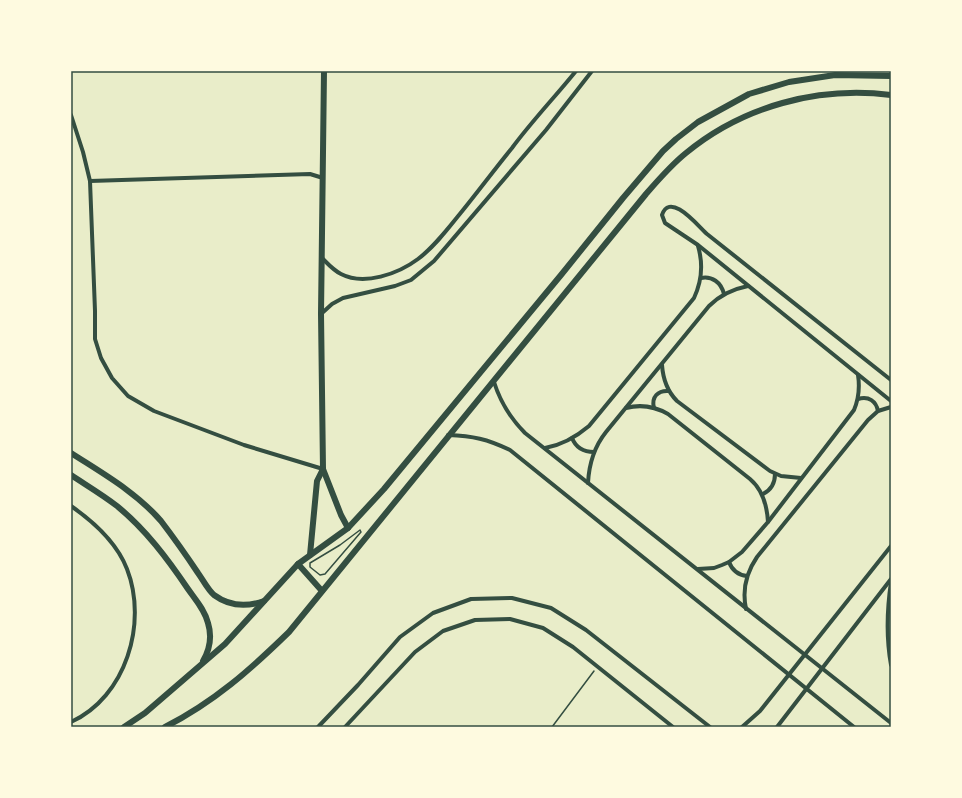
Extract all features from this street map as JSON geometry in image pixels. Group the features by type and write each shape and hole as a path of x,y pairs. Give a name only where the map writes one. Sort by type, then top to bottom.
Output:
{"street":[{"path":"324,71 321,314 322,469 348,528"},
{"path":"322,258 333,269 342,274 355,278 369,279 383,276 404,268 418,259 446,231 524,131 576,71"},
{"path":"321,314 332,304 343,298 395,286 410,280 434,261 546,130 591,73 585,71"},
{"path":"124,727 145,713 225,644 298,564 348,528 390,483 663,151 698,122 749,94 789,82 835,75 891,76"},
{"path":"165,727 176,724 221,693 257,664 289,632 448,435 494,382 665,172 710,136 735,121 762,110 789,101 818,95 846,92 891,95"},
{"path":"71,115 84,152 90,181 96,311 95,339 101,358 112,378 128,396 154,411 244,445 322,469"},
{"path":"90,181 310,174 323,178"},
{"path":"891,380 707,234 680,210 673,206 665,209 662,215 666,223 698,246 891,401"},
{"path":"545,448 572,438 584,430 594,420 694,298 701,278 701,261 698,246"},
{"path":"701,278 710,278 718,282 724,294"},
{"path":"588,482 594,452 601,438 709,306 724,294 748,286"},
{"path":"662,365 664,378 669,391 677,401 764,468 775,474 801,478"},
{"path":"698,569 714,568 729,562 742,552 768,522 850,416 858,399 860,389 858,374"},
{"path":"494,382 500,398 513,420 525,432 891,723"},
{"path":"654,408 653,400 655,396 661,392 669,391"},
{"path":"858,399 867,398 872,400 878,411"},
{"path":"626,408 640,406 654,408 668,414 750,479 762,494 767,508 768,522"},
{"path":"746,609 744,593 747,576 753,563 868,420 878,411 891,407"},
{"path":"448,435 469,436 483,439 510,450 854,727"},
{"path":"572,438 574,443 580,449 594,452"},
{"path":"71,453 123,488 146,506 176,541 213,594 228,602 237,604 255,604 264,601"},
{"path":"310,556 317,481 322,469"},
{"path":"762,494 766,493 772,487 775,474"},
{"path":"71,475 116,505 156,544 170,562 203,611 208,622 210,644 201,666"},
{"path":"71,506 82,513 103,532 117,549 127,568 133,589 136,611 134,632 120,674 108,692 94,707 71,722"},
{"path":"742,727 755,716 789,675 891,546"},
{"path":"729,562 735,572 747,576"},
{"path":"298,564 322,591"},
{"path":"891,580 887,619 891,665"},
{"path":"777,727 891,580"},
{"path":"318,727 358,685 400,637 433,613 471,600 512,598 551,608 586,630 710,727"},
{"path":"345,727 415,652 442,631 475,620 510,618 544,628 573,647 673,727"}],"path":[{"path":"361,531 326,574 322,576 318,574 310,567 309,564 361,531"},
{"path":"552,727 598,667"}]}
